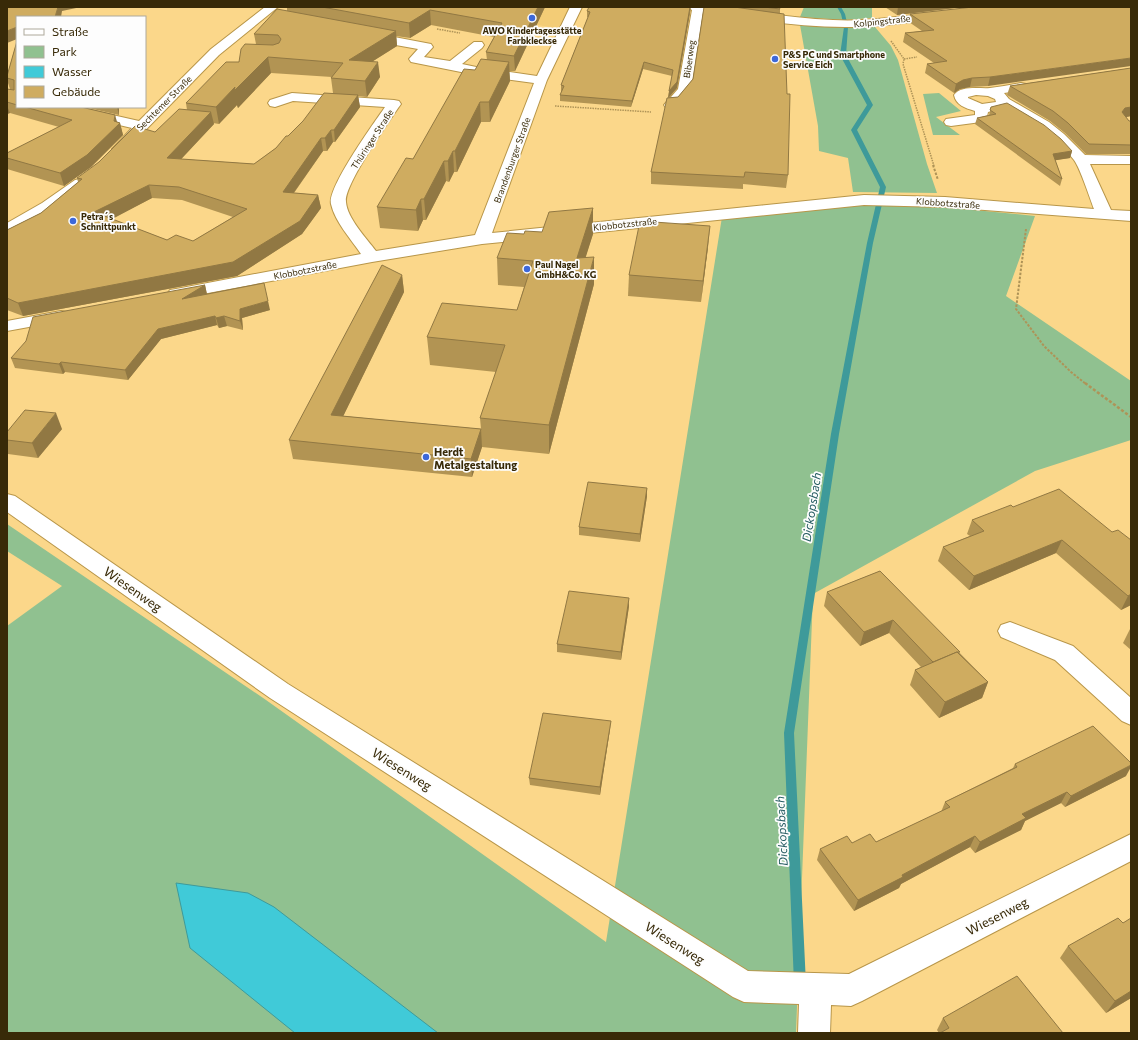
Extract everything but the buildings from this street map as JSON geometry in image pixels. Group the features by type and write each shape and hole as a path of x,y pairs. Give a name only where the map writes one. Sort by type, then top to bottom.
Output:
{"street":[{"name":"Brandenburger Straße","path":"482,239 541,80 576,7"},
{"name":"Kolpingstraße","path":"702,8 794,22 829,24 875,23 951,14"},
{"name":"Biberweg","path":"671,105 684,90 702,8"},
{"name":"Sechtemer Straße","path":"108,160 215,52 261,15 274,12"},
{"path":"359,34 432,44 415,59 452,65 481,72 541,80"},
{"path":"452,65 478,45"},
{"path":"215,52 230,53"},
{"path":"1004,101 1000,106 982,108 969,105 960,97 969,91 988,92 1033,85"},
{"path":"988,92 999,96 1004,101 1044,125 1059,137 1081,159 1105,214"},
{"name":"Thüringer Straße","path":"275,103 292,97 394,104 352,169 337,200 340,210 352,230 372,257"},
{"path":"64,108 141,126"},
{"path":"951,122 981,118 982,108"},
{"path":"1081,159 1131,160"},
{"path":"7,230 47,206 91,176"},
{"name":"Klobbotzstraße","path":"162,297 372,257 482,239 864,200 945,202 1131,216"},
{"path":"7,326 77,313"},
{"name":"Wiesenweg","path":"7,501 279,692 744,986 851,990 1131,847"},
{"path":"1010,631 1064,653 1131,714"},
{"path":"806,989 814,1033"}],"path":[{"path":"875,23 900,51 904,59 904,64 921,126 945,202"},
{"path":"904,59 917,57"},
{"path":"532,105 652,112 671,105"},
{"path":"1028,209 1016,309 1044,346 1071,372 1131,417"}],"shaded area":[{"name":"AWO Kindertagesstätte Farbkleckse","path":"438,7 570,7 560,29"}],"green space":[{"path":"804,7 872,7 872,18 844,20 800,17"},
{"path":"800,25 875,27 891,46 898,60 927,164 937,193 853,192 848,158 819,151 818,126"},
{"path":"939,93 961,111 936,117 960,135 933,135 923,94"},
{"path":"858,205 954,208 1035,216 1006,296 1131,381 1131,440 1035,471 813,594 796,1033 7,1033 7,626 62,586 7,551 7,524 266,700 606,942 722,217"}],"water":[{"path":"176,883 248,893 274,907 438,1033 295,1033 190,948"}],"waterway":[{"name":"Dickopsbach","path":"800,984 789,733 835,434 870,243 883,187 854,130 870,105 843,55 846,27 843,14 839,7"}],"place":[{"name":"AWO Kindertagesstätte Farbkleckse","path":"532,18"},
{"name":"P&S PC und Smartphone Service Eich","path":"775,59"},
{"name":"Petra´s Schnittpunkt","path":"73,221"},
{"name":"Paul Nagel GmbH&Co. KG","path":"527,269"},
{"name":"Herdt Metalgestaltung","path":"426,457"}]}
